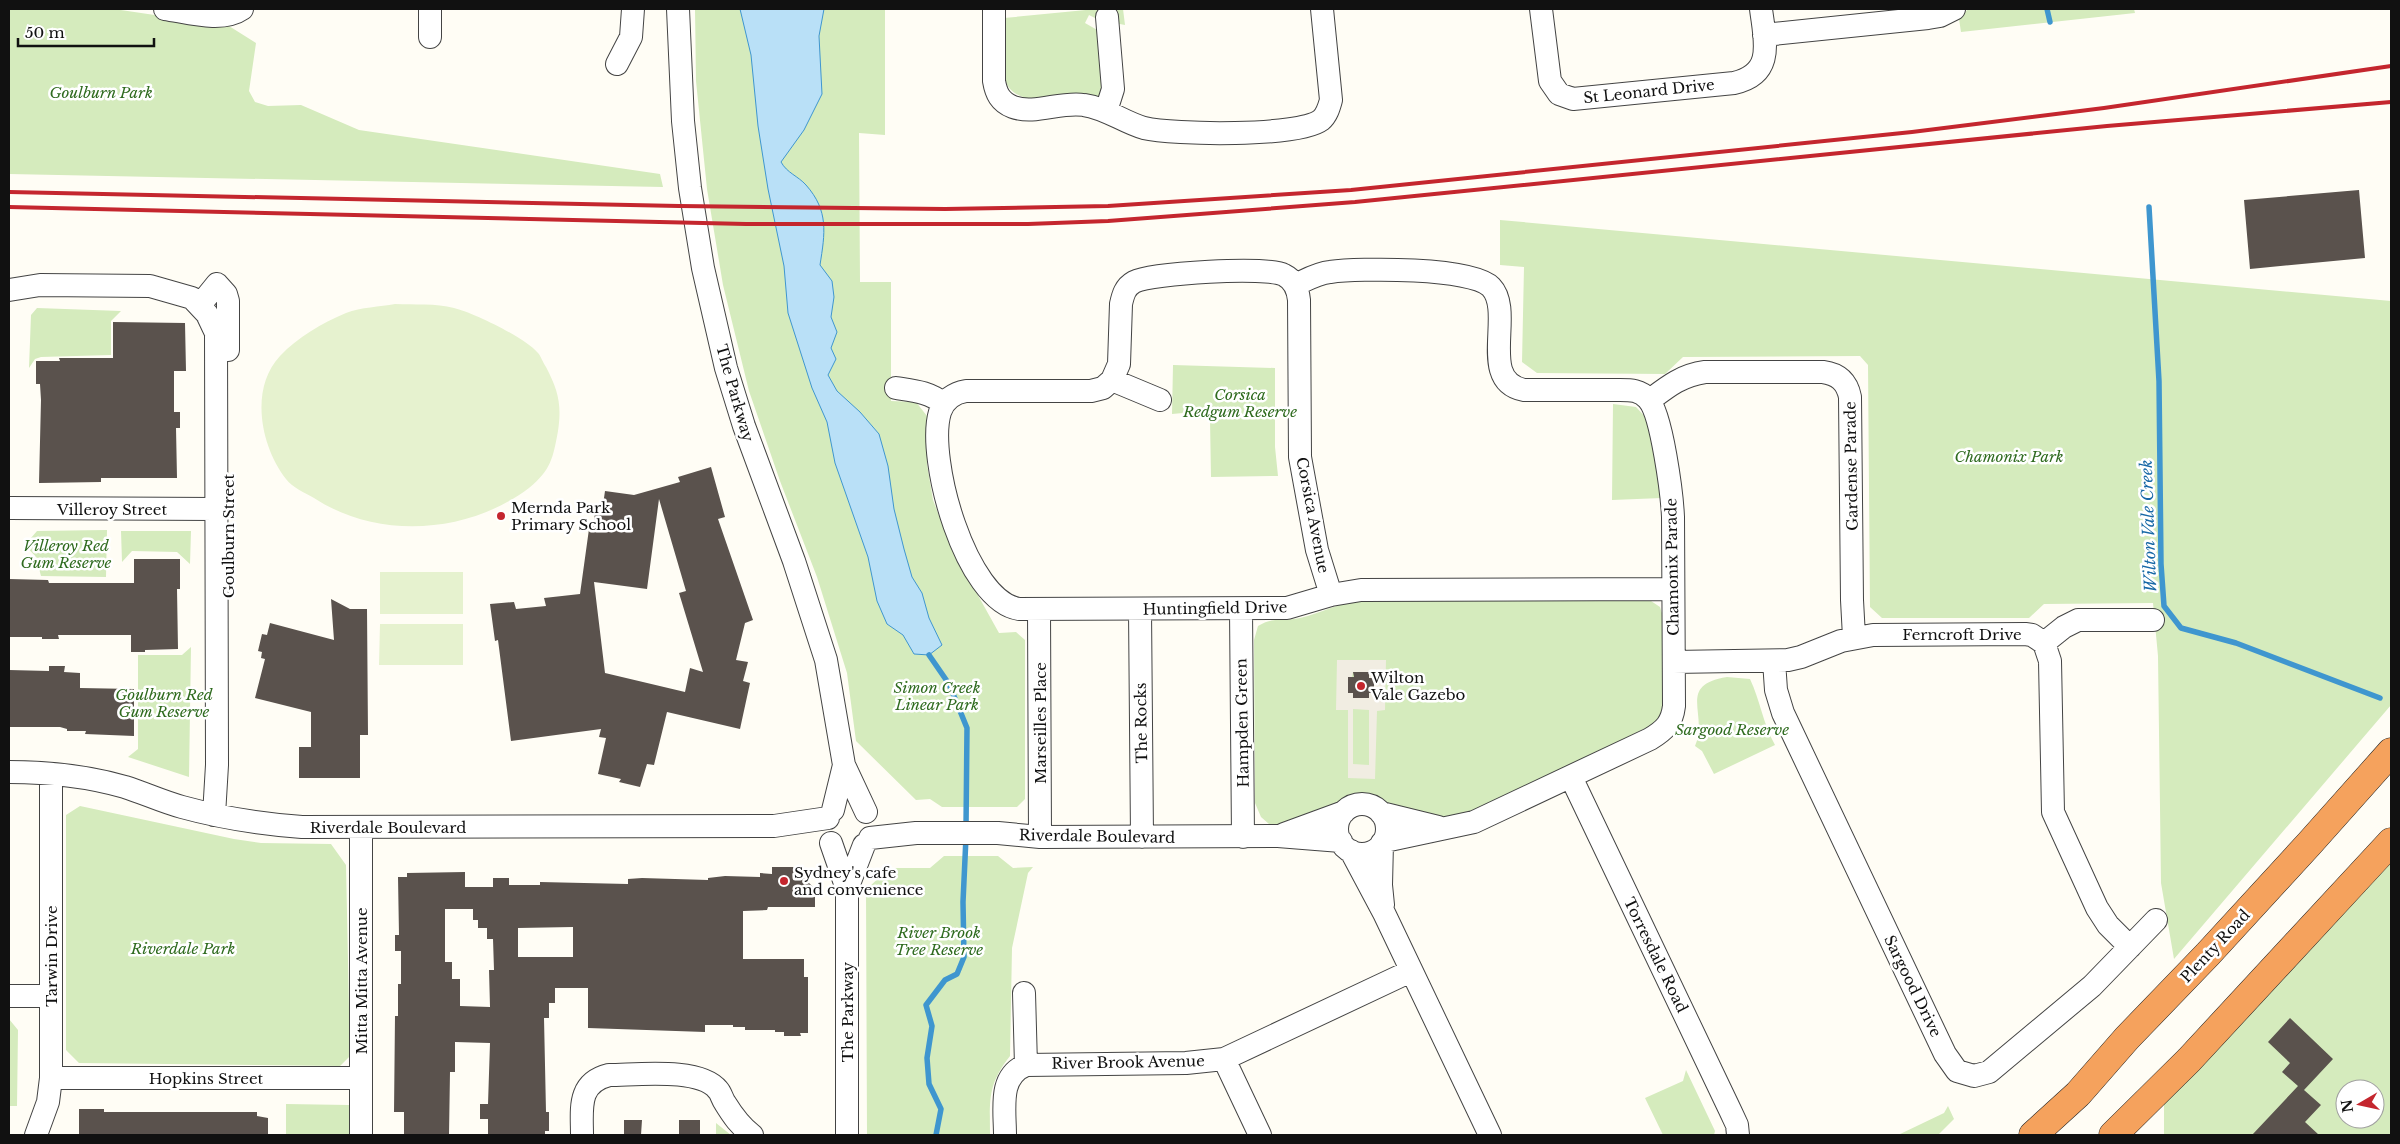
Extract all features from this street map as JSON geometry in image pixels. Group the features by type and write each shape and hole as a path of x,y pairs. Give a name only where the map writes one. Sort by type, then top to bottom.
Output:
{"highway":[{"name":"Plenty Road","path":"2033,1135 2078,1094 2126,1038 2309,844 2391,752"},
{"path":"2113,1135 2189,1060 2391,842"}],"street":[{"path":"164,9 212,16 225,15 242,9"},
{"path":"430,9 430,36"},
{"path":"618,64 631,37 633,9"},
{"name":"The Parkway","path":"678,9 684,131 702,268 726,368 744,426 794,561 826,660 844,765 868,829 847,889"},
{"path":"994,9 994,81 996,92 1006,104 1014,108 1028,109 1082,104 1106,111 1146,128 1206,134 1290,128 1315,123 1326,113 1331,100 1322,9"},
{"name":"St Leonard Drive","path":"1541,9 1550,80 1559,94 1574,99 1742,81 1757,74 1764,58 1761,9"},
{"path":"1764,35 1928,18 1947,14 1954,9"},
{"path":"1106,111 1113,83 1107,17"},
{"path":"896,388 925,392 944,404 953,395 966,391 1091,391 1108,385 1119,364 1119,319 1122,295 1126,288 1137,281 1198,272 1268,271 1283,274 1295,285 1319,274 1337,271 1433,272 1476,278 1490,286 1497,297 1500,366 1502,373 1512,385 1524,390 1632,390 1643,394 1650,400"},
{"path":"150,286 174,282 217,284"},
{"path":"200,305 217,284"},
{"name":"Goulburn Street","path":"217,284 226,294 228,301 221,816"},
{"name":"Goulburn Street","path":"9,290 40,285 150,286 183,294 200,305 214,325 216,333 217,765 221,816"},
{"name":"Corsica Avenue","path":"1295,285 1299,300 1300,458 1317,550 1331,595"},
{"name":"Gardense Parade","path":"1650,400 1676,380 1705,372 1823,372 1837,376 1842,380 1850,397 1854,637"},
{"path":"1112,380 1160,400"},
{"name":"Chamonix Parade","path":"1384,842 1474,822 1650,739 1667,728 1673,716 1674,662 1671,491 1657,421 1650,400"},
{"name":"Huntingfield Drive","path":"944,404 939,417 940,465 947,502 961,543 994,596 1009,608 1039,610 1241,610 1287,608 1331,595 1361,590 1673,589"},
{"name":"Villeroy Street","path":"9,508 216,509"},
{"name":"Marseilles Place","path":"1039,610 1040,837"},
{"name":"The Rocks","path":"1140,610 1142,837"},
{"name":"Hampden Green","path":"1241,610 1243,837"},
{"path":"2044,643 2064,627 2078,620 2153,620"},
{"name":"Ferncroft Drive","path":"1674,662 1774,661 1801,657 1854,637 1891,634 2032,635 2044,643 2047,648 2051,672 2053,812 2097,908 2108,925 2130,947"},
{"name":"Sargood Drive","path":"1774,661 1776,690 1783,713 1942,1048 1957,1071 1974,1076 1989,1072 2092,986 2156,920"},
{"name":"The Parkway","path":"844,765 830,827 847,889 847,1135"},
{"name":"Riverdale Boulevard","path":"9,772 72,775 124,787 180,806 221,816 283,826 830,827 846,804 861,808 868,829 916,833 998,833 1040,837 1278,836 1346,846"},
{"name":"Tarwin Drive","path":"36,1135 48,1102 51,1078 51,774"},
{"name":"Torresdale Road","path":"1571,777 1737,1125 1738,1135"},
{"path":"1384,913 1381,885 1386,825 1381,813 1375,808 1359,804 1344,812 1338,826 1346,846 1384,913 1485,1129"},
{"name":"Riverdale Boulevard","path":"1278,836 1344,812"},
{"name":"Chamonix Parade","path":"1381,813 1444,829"},
{"name":"Mitta Mitta Avenue","path":"361,827 361,1135"},
{"path":"830,827 837,848 851,851 868,829"},
{"path":"1346,846 1358,853 1372,852 1384,842"},
{"name":"River Brook Avenue","path":"1026,1065 1186,1063 1224,1059 1411,971"},
{"path":"1005,1135 1006,1085 1012,1074 1026,1065 1024,993"},
{"path":"9,996 52,996"},
{"path":"1224,1059 1260,1135"},
{"path":"582,1135 583,1098 591,1083 600,1077 609,1075 676,1075 703,1078 712,1084 719,1090 740,1125 752,1135"},
{"name":"Hopkins Street","path":"51,1078 361,1078"}],"green space":[{"name":"Goulburn Park","path":"9,9 114,9 229,26 256,43 249,91 255,102 268,106 301,105 359,130 660,174 663,187 9,174"},
{"name":"Simon Creek Linear Park","path":"695,9 885,9 885,135 859,133 860,282 891,282 891,401 916,402 927,416 927,464 933,500 951,547 999,633 1016,632 1025,640 1025,799 1017,807 942,807 930,799 916,800 856,741 847,673 817,577 780,481 749,391 723,285 707,189 696,81"},
{"path":"1096,9 1123,9 1125,25 1099,20 1089,15 1085,23 1099,31 1104,79 1099,101 1045,102 1019,96 1010,89 1005,79 1003,65 1004,18"},
{"path":"1968,9 2134,9 2135,13 1961,32 1959,19"},
{"name":"Chamonix Park","path":"1500,220 2391,301 2391,705 2174,959 2161,883 2158,656 2153,603 2044,604 2029,618 1882,618 1870,607 1868,365 1860,356 1683,357 1665,374 1537,373 1522,362 1524,267 1500,265"},
{"path":"395,304 440,305 463,311 511,333 538,353 554,383 560,413 558,431 550,463 542,475 529,488 505,503 479,515 423,526 394,525 366,521 339,512 303,492 286,479 270,451 262,418 264,385 270,369 287,349 319,326 358,309"},
{"path":"37,308 121,311 111,321 111,355 41,357 35,359 29,368 31,315"},
{"name":"Corsica Redgum Reserve","path":"1173,365 1275,368 1275,447 1278,476 1211,477 1210,419 1188,418 1183,413 1172,414"},
{"path":"1613,404 1636,407 1649,421 1662,498 1612,500"},
{"name":"Villeroy Red Gum Reserve","path":"107,530 106,577 41,576 36,557 25,545 37,531"},
{"path":"121,531 191,531 190,564 177,552 132,551 122,562"},
{"path":"380,572 463,572 463,614 380,614"},
{"path":"1648,599 1660,607 1665,623 1664,712 1656,723 1482,809 1444,819 1397,810 1367,793 1349,798 1300,821 1282,827 1269,824 1261,817 1255,803 1254,640 1258,626 1274,620 1300,618 1360,600"},
{"path":"380,624 463,624 463,665 379,665"},
{"name":"Goulburn Red Gum Reserve","path":"191,647 189,777 128,757 138,749 138,655 182,655"},
{"name":"Sargood Reserve","path":"1727,677 1750,679 1767,729 1775,745 1714,774 1702,751 1695,746 1699,723 1698,694 1702,687 1712,681"},
{"name":"Riverdale Park","path":"80,806 234,839 261,843 331,844 346,865 350,1056 340,1066 79,1063 66,1050 66,815"},
{"path":"2391,851 2391,1135 2164,1135 2164,1102"},
{"name":"River Brook Tree Reserve","path":"944,856 998,856 1013,868 1033,867 1028,873 1012,948 1010,1056 997,1076 991,1094 990,1135 867,1135 866,890 889,868 930,868"},
{"path":"9,1019 18,1030 17,1106 9,1106"},
{"path":"1686,1070 1715,1131 1714,1135 1663,1135 1645,1098 1683,1081"},
{"path":"286,1104 349,1105 350,1135 286,1135"},
{"path":"1948,1106 1954,1119 1938,1135 1898,1135 1944,1113"},
{"path":"716,1123 731,1135 716,1135"}],"shaded area":[{"path":"1337,660 1386,660 1385,710 1377,711 1375,779 1348,778 1348,710 1336,710","holes":["1353,672 1369,672 1369,678 1374,678 1374,693 1369,693 1369,698 1354,698 1353,693 1348,693","1353,709 1369,710 1369,765 1353,764"]}],"water":[{"path":"740,9 824,9 819,36 822,94 804,130 781,162 786,169 806,185 819,204 822,213 824,232 820,265 832,281 834,297 831,317 837,332 831,348 836,359 828,375 837,391 860,412 879,434 888,466 894,509 912,577 922,593 929,618 942,645 929,655 914,654 903,635 887,624 877,601 868,557 835,463 827,422 812,388 788,313 784,266 768,189 758,126 751,55"}],"building":[{"path":"2359,190 2365,258 2250,269 2244,200"},
{"path":"113,322 185,323 186,371 174,371 174,412 180,412 180,428 176,428 177,478 101,478 101,482 39,483 41,400 40,384 36,384 36,361 60,361 59,358 113,358"},
{"path":"711,467 725,517 718,519 753,620 745,623 736,660 748,662 743,681 750,683 740,729 667,712 654,765 647,764 640,787 619,782 621,779 598,774 606,738 599,737 601,729 511,741 498,640 495,641 490,604 514,602 516,609 546,606 544,598 580,594 589,529 593,530 595,511 602,512 605,491 634,495 680,482 678,477","holes":["659,499 686,591 679,593 703,672 690,668 685,692 605,673 594,582 647,589"]},
{"path":"134,559 180,559 180,589 177,589 178,649 131,652 131,635 58,635 59,639 9,637 9,579 48,580 49,583 134,583"},
{"path":"331,599 350,609 367,609 368,735 360,735 360,778 299,778 299,747 311,747 311,712 255,698 265,659 261,658 262,652 258,651 262,634 267,635 270,623 334,640"},
{"path":"49,666 65,666 64,672 80,673 80,688 134,689 134,736 85,734 86,731 67,731 67,729 60,727 9,727 9,670 49,671"},
{"name":"Wilton Vale Gazebo","path":"1353,672 1369,672 1369,678 1374,678 1374,693 1369,693 1369,698 1353,698 1353,693 1348,693 1348,677 1354,677"},
{"path":"772,867 793,867 815,889 815,907 768,907 767,910 743,911 743,959 804,959 804,977 808,977 808,1033 800,1033 801,1036 784,1036 784,1032 775,1032 775,1030 745,1030 745,1027 733,1027 733,1025 705,1025 705,1032 588,1028 588,988 555,988 555,1003 549,1003 549,1018 544,1018 546,1112 549,1112 549,1131 545,1131 545,1135 488,1135 488,1119 480,1119 480,1104 488,1104 490,1043 455,1042 455,1072 450,1072 449,1135 404,1135 404,1112 394,1112 395,1016 398,1016 398,984 401,984 401,951 395,951 395,935 399,935 398,877 407,877 407,873 465,872 465,887 493,887 493,878 509,878 509,885 540,885 540,882 628,884 628,879 642,878 708,880 708,878 725,876 760,877 760,873 772,874","holes":["445,909 473,909 473,920 478,920 478,928 487,928 487,939 493,939 494,970 489,970 490,1007 460,1006 460,979 452,979 452,962 445,962","573,927 573,957 518,957 518,928"]},
{"path":"2290,1018 2333,1059 2304,1090 2321,1105 2305,1122 2319,1135 2252,1135 2298,1086 2282,1072 2290,1063 2268,1042"},
{"path":"79,1109 104,1109 104,1112 257,1112 257,1116 268,1118 268,1135 79,1135"},
{"path":"624,1120 642,1120 641,1135 624,1135"},
{"path":"679,1120 700,1120 700,1135 679,1135"}],"waterway":[{"name":"Wilton Vale Creek","path":"2047,9 2050,22"},
{"name":"Wilton Vale Creek","path":"2149,207 2159,381 2161,564 2164,606 2181,628 2236,643 2380,698"},
{"path":"929,655 949,684 967,728 966,828"},
{"path":"936,1135 941,1109 929,1084 927,1058 932,1026 926,1005 945,980 957,974 964,957 963,902 966,837"}],"railway":[{"path":"9,192 679,206 945,209 1108,206 1351,190 1912,132 2104,108 2391,66"},
{"path":"9,207 746,224 1028,224 1108,221 1355,202 2107,126 2391,102"}],"place":[{"name":"Mernda Park Primary School","path":"501,516"},
{"name":"Wilton Vale Gazebo","path":"1361,686"},
{"name":"Sydney's cafe and convenience","path":"784,881"}]}
